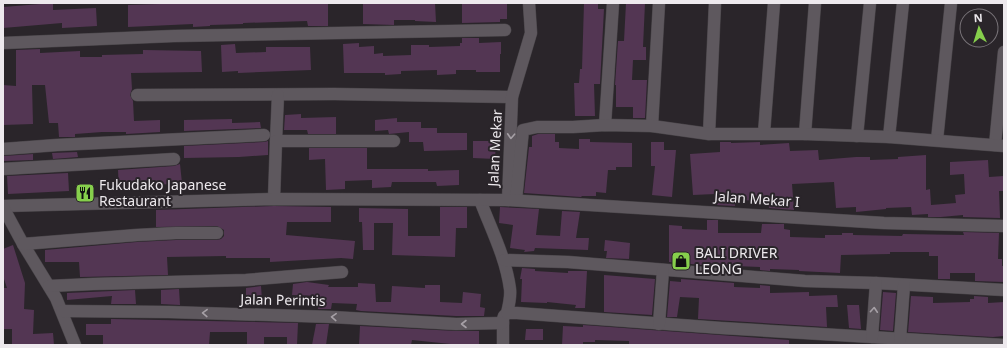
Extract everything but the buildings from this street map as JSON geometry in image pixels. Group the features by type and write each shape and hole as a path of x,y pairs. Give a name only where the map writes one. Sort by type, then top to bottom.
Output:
{"street":[{"name":"Jalan Mekar","path":"512,200 512,97 531,33 529,3"},
{"path":"605,125 613,3"},
{"path":"652,126 659,3"},
{"path":"709,134 715,3"},
{"path":"764,133 774,3"},
{"path":"805,134 815,3"},
{"path":"857,136 870,3"},
{"path":"889,137 903,3"},
{"path":"936,140 951,3"},
{"path":"3,43 174,36 506,30"},
{"path":"512,200 523,130 537,127 605,125 652,126 709,134 764,133 889,137 1000,145 1004,52"},
{"path":"137,95 334,94 512,97"},
{"path":"274,199 278,95"},
{"path":"3,149 264,135"},
{"path":"276,141 394,141"},
{"path":"3,169 174,159"},
{"name":"Jalan Mekar I","path":"4,214 274,199 512,200 884,223 1004,226"},
{"path":"480,200 504,260 510,289 510,299 505,318 503,345"},
{"path":"4,214 49,286 62,311 75,345"},
{"path":"23,244 137,235 217,233"},
{"path":"504,260 568,262 805,281 876,283 1004,290"},
{"path":"659,324 663,270"},
{"path":"49,286 246,280 342,272"},
{"path":"872,337 876,283"},
{"path":"900,339 904,285"},
{"name":"Jalan Perintis","path":"62,311 169,312 332,317 456,324 505,318 517,313 659,324 1004,345"}],"place":[{"name":"Fukudako Japanese Restaurant","path":"85,193"},
{"name":"BALI DRIVER LEONG","path":"681,261"}]}
